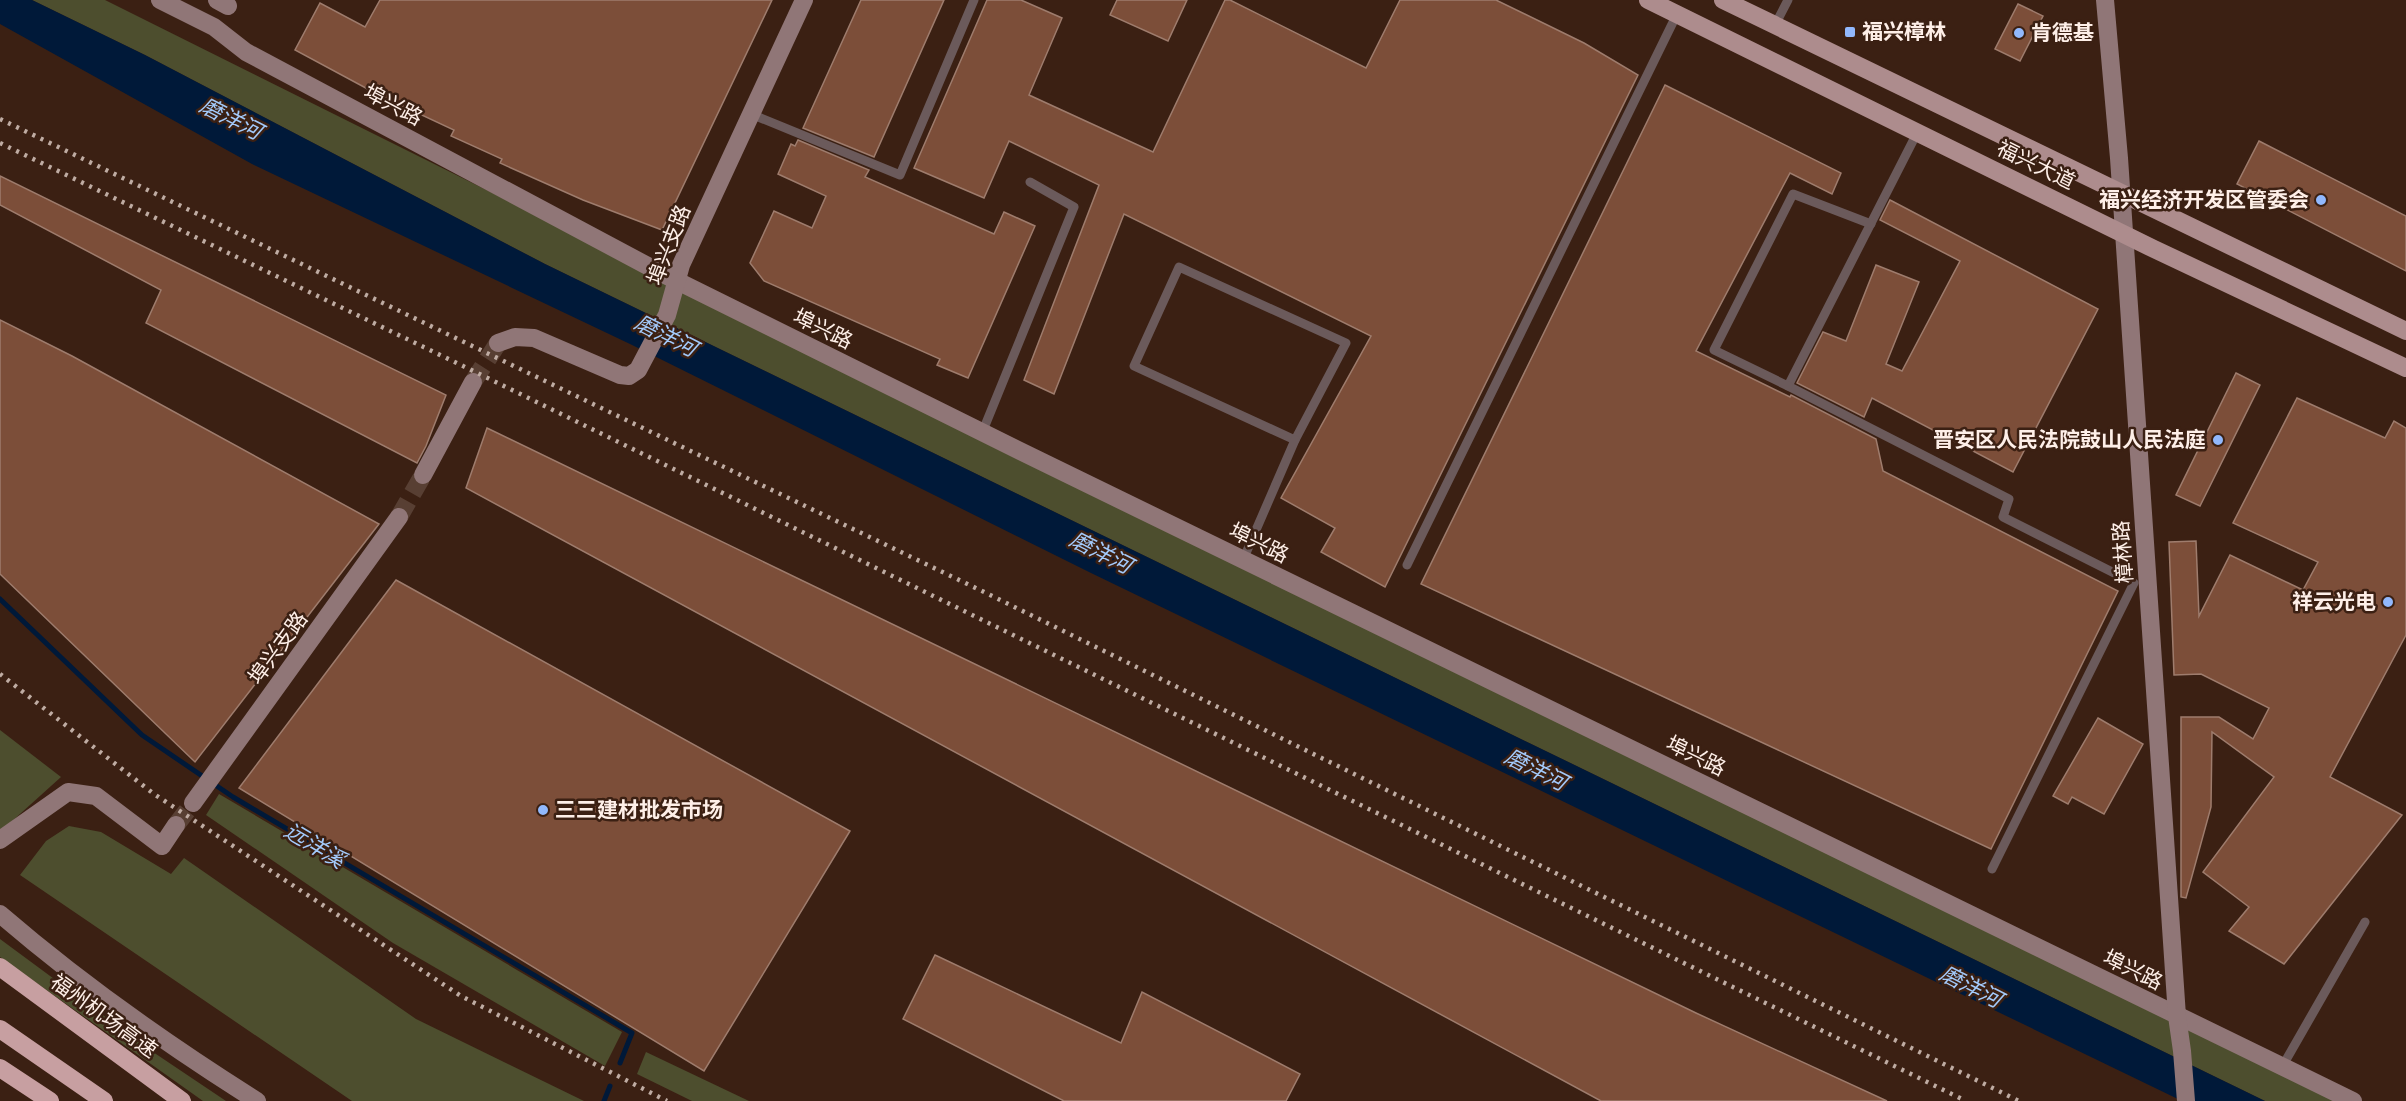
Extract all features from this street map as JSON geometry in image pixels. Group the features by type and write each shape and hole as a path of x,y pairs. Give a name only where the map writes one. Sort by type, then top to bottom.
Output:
{"highway":[{"name":"福州机场高速","path":"0,967 182,1101"},
{"path":"0,1029 104,1101"},
{"path":"0,1068 50,1101"}],"main road":[{"name":"福兴大道","path":"1648,0 1917,133 2406,368"},
{"name":"福兴大道","path":"1723,0 2406,331"}],"street":[{"name":"埠兴路","path":"160,0 222,11 246,52 677,281 982,433 2352,1101"},
{"name":"埠兴支路","path":"498,343 515,337 534,338 620,375 629,376 638,370 667,315 681,265 804,0"},
{"name":"樟林路","path":"2105,0 2121,194 2177,1016 2186,1101"},
{"path":"423,475 473,382"},
{"name":"埠兴支路","path":"193,803 399,517"},
{"path":"0,840 68,792 96,796 162,846 176,825"},
{"path":"0,914 87,983 217,1076 257,1101"}],"lane":[{"path":"751,114 900,175 974,0"},
{"path":"1775,25 1788,0"},
{"path":"1407,565 1677,14"},
{"path":"1788,386 1917,133"},
{"path":"982,433 1074,207 1030,182"},
{"path":"1871,224 1793,194 1714,350 2008,499 2003,517 2134,584 1992,869"},
{"path":"1244,560 1295,440 1346,343 1179,267 1134,366 1295,440"},
{"path":"2282,1067 2366,922"}],"green space":[{"path":"32,0 105,0 1044,468 2340,1101 2265,1101 545,264 145,55"},
{"path":"0,730 61,777 0,832"},
{"path":"219,794 622,1032 605,1066 393,943 206,815"},
{"path":"69,826 101,832 171,874 184,858 416,1019 584,1101 352,1101 20,875 46,841"},
{"path":"0,939 153,1052 226,1101 203,1101 0,957"},
{"path":"646,1052 749,1101 692,1101 637,1074"}],"water":[{"name":"磨洋河","path":"0,0 32,0 145,55 545,264 2265,1101 2182,1101 1091,573 630,344 252,164 0,24"}],"building":[{"path":"380,0 772,0 662,230 583,200 500,163 502,159 451,136 454,130 377,94 295,50 320,3 365,27"},
{"path":"861,0 944,0 874,157 803,128"},
{"path":"987,0 1021,0 1062,18 1029,95 1153,152 1225,0 1230,0 1366,68 1400,0 1496,0 1584,43 1638,75 1385,587 1321,552 1335,528 1281,498 1371,336 1124,214 1054,394 1024,380 1099,185 1009,141 984,198 914,168"},
{"path":"1117,0 1187,0 1168,41 1110,15"},
{"name":"肯德基","path":"2018,4 2043,16 2020,61 1995,49"},
{"path":"1665,85 1841,173 1832,194 1790,173 1696,351 1790,397 1791,395 1876,439 1883,471 2118,591 1991,849 1421,584"},
{"path":"798,140 869,170 865,177 994,234 1004,212 1035,226 968,378 937,365 940,359 764,281 750,263 774,211 812,228 826,196 778,174 791,144 795,146"},
{"name":"福兴经济开发区管委会","path":"2259,141 2406,216 2406,271 2237,184"},
{"path":"0,176 446,395 417,463 146,323 161,290 0,205"},
{"path":"1890,200 2098,309 2013,472 1872,398 1864,417 1797,383 1823,332 1846,341 1876,265 1919,282 1886,364 1902,371 1960,261 1880,220"},
{"path":"0,320 72,356 379,524 195,762 0,574"},
{"name":"晋安区人民法院鼓山人民法庭","path":"2236,373 2260,385 2200,506 2176,495"},
{"path":"2297,398 2385,438 2394,421 2406,428 2406,635 2330,777 2402,815 2284,964 2229,931 2249,907 2203,872 2274,777 2212,732 2211,807 2186,898 2181,897 2181,717 2219,717 2253,739 2269,708 2201,674 2174,675 2169,542 2196,541 2199,616 2230,555 2303,590 2318,562 2233,523"},
{"path":"487,428 1696,1013 1887,1101 1601,1101 466,488"},
{"name":"三三建材批发市场","path":"396,580 850,831 704,1071 239,788"},
{"path":"2098,718 2143,744 2104,814 2072,797 2068,804 2053,796"},
{"path":"935,955 1121,1043 1142,992 1300,1074 1286,1101 1064,1101 903,1019"}],"waterway":[{"name":"远洋溪","path":"0,599 142,735 233,797 632,1033 620,1063"},
{"name":"远洋溪","path":"604,1101 610,1086"}],"tunnel":[{"path":"473,382 498,343"},
{"path":"399,517 423,475"},
{"path":"176,825 193,803"}],"railway":[{"path":"0,119 982,591 2019,1101"},
{"path":"0,143 463,366 1966,1101"},
{"path":"0,674 154,794 461,996 667,1101"}],"place":[{"name":"福兴樟林","path":"1850,32"},
{"name":"肯德基","path":"2019,33"},
{"name":"福兴经济开发区管委会","path":"2321,200"},
{"name":"晋安区人民法院鼓山人民法庭","path":"2218,440"},
{"name":"祥云光电","path":"2388,602"},
{"name":"三三建材批发市场","path":"543,810"}]}
